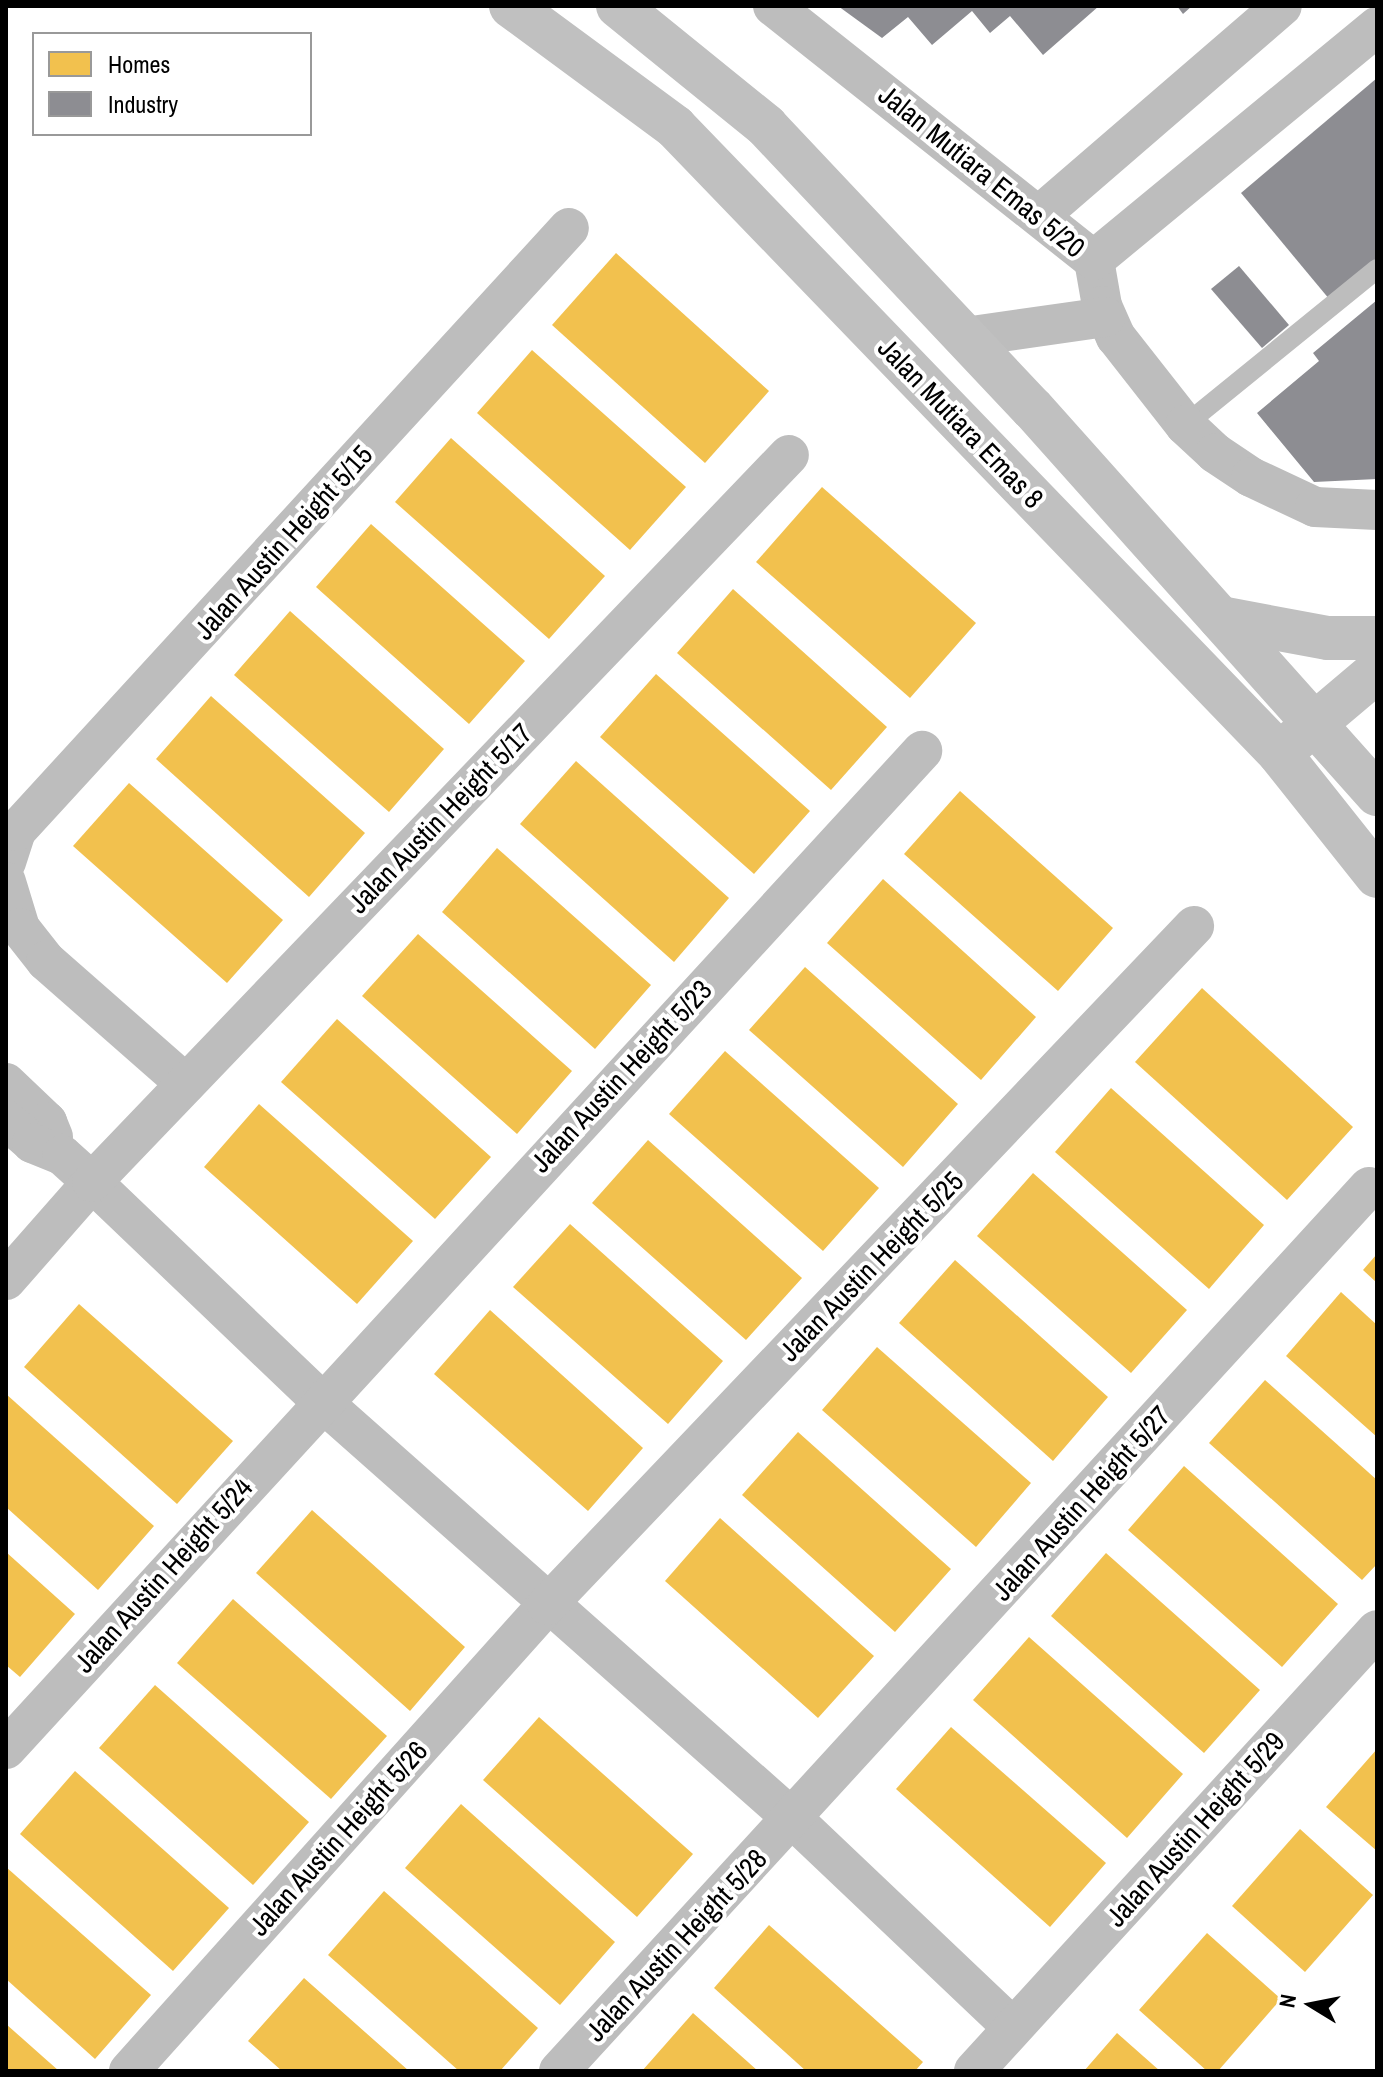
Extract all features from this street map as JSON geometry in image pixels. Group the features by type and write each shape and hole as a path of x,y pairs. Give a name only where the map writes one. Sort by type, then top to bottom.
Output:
{"main road":[{"name":"Jalan Mutiara Emas 8","path":"511,6 675,127 1279,753 1317,796 1377,876"},
{"name":"Jalan Mutiara Emas 8","path":"618,6 766,126 965,337 1315,724 1370,770"},
{"path":"1220,618 1328,638 1377,638"},
{"path":"1279,753 1377,671"},
{"path":"1317,796 1370,770"}],"street":[{"path":"1041,214 1282,6"},
{"name":"Jalan Mutiara Emas 5/20","path":"791,11 1094,260 1106,317 1185,425 1251,477 1315,507 1377,510"},
{"path":"1094,260 1377,27"},
{"name":"Jalan Austin Height 5/15","path":"6,862 16,831 569,228"},
{"path":"965,337 1106,317"},
{"name":"Jalan Austin Height 5/17","path":"6,1280 92,1182 789,455"},
{"name":"Jalan Austin Height 5/23","path":"321,1401 922,751"},
{"path":"6,882 20,928 46,961 186,1084"},
{"name":"Jalan Austin Height 5/25","path":"547,1605 1194,926"},
{"path":"6,1083 47,1122 62,1155"},
{"path":"6,1120 32,1143 62,1155 92,1182 321,1401 547,1605 793,1819 1013,2028"},
{"name":"Jalan Austin Height 5/27","path":"793,1819 1369,1187"},
{"name":"Jalan Austin Height 5/24","path":"6,1749 321,1401"},
{"name":"Jalan Austin Height 5/26","path":"129,2071 547,1605"},
{"name":"Jalan Austin Height 5/29","path":"974,2071 1377,1630"},
{"name":"Jalan Austin Height 5/28","path":"559,2071 793,1819"}],"lane":[{"path":"1185,425 1377,269"}],"building: Homes":[{"path":"616,253 769,391 705,463 552,325"},
{"path":"532,350 686,487 630,550 477,413"},
{"path":"451,438 605,576 549,639 395,502"},
{"path":"822,487 976,623 910,698 756,562"},
{"path":"371,524 525,661 469,724 316,587"},
{"path":"733,589 887,727 831,790 677,653"},
{"path":"290,611 444,749 389,812 234,675"},
{"path":"656,674 810,811 754,874 600,737"},
{"path":"211,696 365,833 309,897 156,759"},
{"path":"576,761 729,898 674,962 520,824"},
{"path":"129,783 283,920 227,983 73,846"},
{"path":"960,791 1113,928 1058,991 904,854"},
{"path":"497,848 651,985 595,1049 442,912"},
{"path":"883,879 1036,1017 981,1080 827,943"},
{"path":"418,934 572,1071 517,1134 362,996"},
{"path":"805,967 958,1104 903,1167 749,1030"},
{"path":"1202,988 1353,1127 1287,1200 1135,1062"},
{"path":"337,1019 491,1157 435,1219 281,1082"},
{"path":"725,1051 879,1188 823,1251 669,1114"},
{"path":"1111,1088 1264,1225 1209,1289 1055,1152"},
{"path":"259,1104 413,1241 357,1304 204,1167"},
{"path":"648,1140 802,1278 746,1340 592,1203"},
{"path":"1033,1173 1187,1310 1131,1373 977,1236"},
{"path":"570,1224 723,1361 668,1424 513,1287"},
{"path":"1377,1254 1377,1283 1363,1270"},
{"path":"955,1260 1108,1397 1053,1461 899,1323"},
{"path":"1341,1292 1377,1325 1377,1437 1286,1356"},
{"path":"79,1304 233,1441 177,1504 24,1367"},
{"path":"490,1310 643,1448 588,1511 434,1374"},
{"path":"877,1347 1031,1483 976,1547 822,1410"},
{"path":"1265,1380 1377,1480 1377,1564 1362,1580 1209,1443"},
{"path":"6,1394 154,1526 98,1590 6,1507"},
{"path":"798,1432 951,1569 895,1632 742,1495"},
{"path":"1184,1466 1338,1604 1282,1667 1128,1530"},
{"path":"312,1510 465,1647 410,1711 256,1573"},
{"path":"720,1518 874,1656 818,1718 665,1581"},
{"path":"6,1552 75,1614 20,1677 6,1665"},
{"path":"1106,1553 1260,1690 1204,1753 1051,1616"},
{"path":"233,1599 387,1736 331,1799 177,1663"},
{"path":"1029,1637 1183,1774 1127,1838 973,1700"},
{"path":"155,1685 309,1822 253,1885 99,1748"},
{"path":"539,1717 693,1854 637,1917 483,1780"},
{"path":"951,1727 1106,1863 1050,1927 896,1789"},
{"path":"1377,1749 1377,1851 1326,1807"},
{"path":"75,1771 229,1908 173,1971 20,1834"},
{"path":"461,1804 615,1942 560,2005 405,1868"},
{"path":"1300,1829 1373,1895 1305,1972 1232,1906"},
{"path":"6,1867 151,1995 95,2059 6,1979"},
{"path":"384,1891 538,2028 500,2071 459,2071 328,1955"},
{"path":"769,1925 923,2062 915,2071 806,2071 714,1988"},
{"path":"1207,1933 1281,1999 1218,2071 1207,2071 1139,2010"},
{"path":"304,1978 409,2071 282,2071 248,2041"},
{"path":"693,2013 758,2071 642,2071"},
{"path":"6,2024 59,2071 6,2071"},
{"path":"1117,2033 1160,2071 1084,2071"}],"building: Industry":[{"path":"838,6 1099,6 1043,55 1010,16 990,33 972,11 932,45 908,17 882,38"},
{"path":"1177,6 1192,6 1183,14"},
{"path":"1377,78 1377,260 1330,300 1241,193"},
{"path":"1239,266 1289,325 1262,348 1211,289"},
{"path":"1377,300 1377,479 1314,482 1257,413 1319,361 1313,353"}]}
